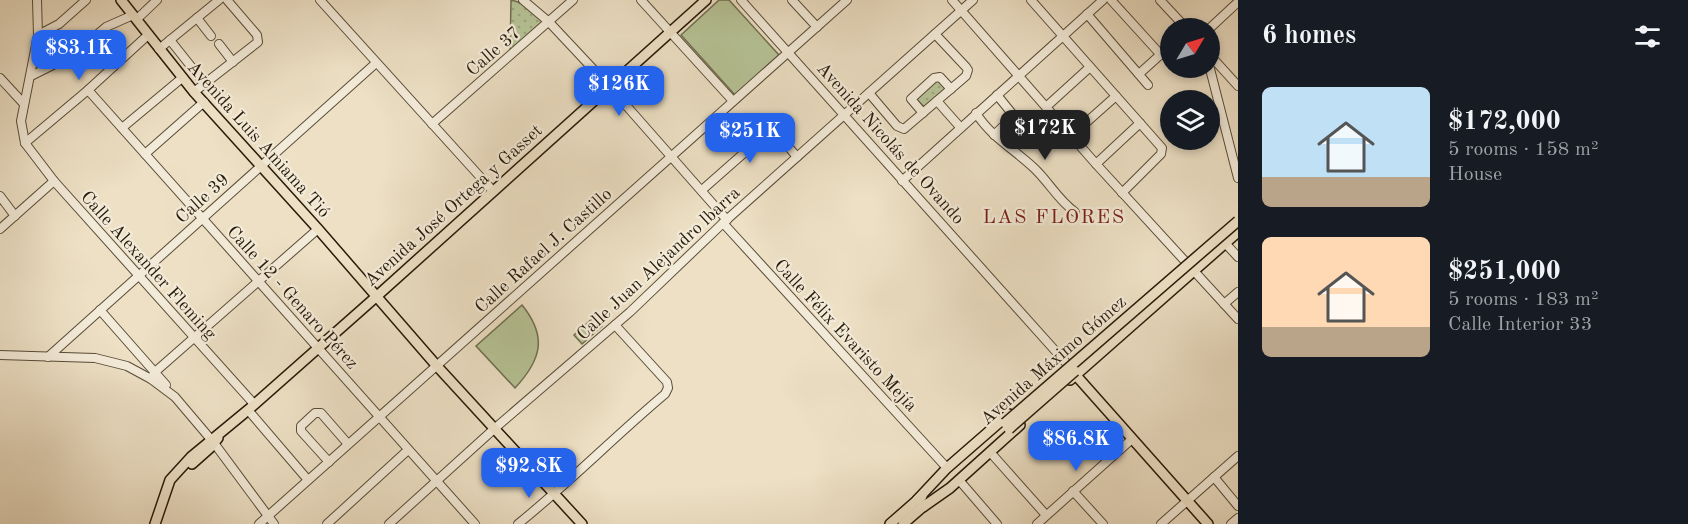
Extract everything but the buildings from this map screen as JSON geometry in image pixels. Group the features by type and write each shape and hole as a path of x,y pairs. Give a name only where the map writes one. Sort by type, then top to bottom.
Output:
{"main road":[{"name":"Avenida Luis Amiama Tió","path":"121,0 194,92 318,229 436,365 582,524"},
{"name":"Avenida José Ortega y Gasset","path":"155,524 167,487 174,475 377,296 670,31 694,4 706,0"},
{"path":"920,503 947,468 1238,216"},
{"name":"Avenida Máximo Gómez","path":"890,524 920,503 1238,221"},
{"path":"920,503 950,488 1238,230"},
{"name":"Avenida Máximo Gómez","path":"1007,426 1238,230"},
{"name":"Avenida Nicolás de Ovando","path":"1068,365 1208,524"},
{"name":"Avenida José Ortega y Gasset","path":"162,524 167,500 177,480 212,441"},
{"name":"Avenida Máximo Gómez","path":"903,524 920,503"}],"street":[{"path":"38,35 60,24 86,0"},
{"path":"32,76 73,55 106,27 135,17 158,0"},
{"path":"159,49 219,0"},
{"path":"194,92 258,42 258,38 227,0"},
{"path":"320,0 493,191"},
{"name":"Calle Félix Evaristo Mejía","path":"523,0 549,22 609,86 702,190 725,221 947,468"},
{"name":"Calle 37","path":"432,124 573,0"},
{"path":"641,0 733,102"},
{"name":"Avenida Nicolás de Ovando","path":"741,0 1068,365"},
{"path":"792,0 817,27"},
{"path":"952,0 1096,164 1238,319"},
{"name":"Calle Juan Alejandro lbarra","path":"389,524 494,429 615,325 725,221 973,0"},
{"path":"1031,0 1162,148 1162,152 1122,192"},
{"path":"902,181 1103,0"},
{"path":"1111,0 1160,54"},
{"path":"1160,0 1177,18"},
{"path":"38,1 38,35 32,76 21,121 25,143 148,35"},
{"name":"Calle Rafael J. Castillo","path":"259,524 844,1"},
{"path":"1220,19 1238,2"},
{"path":"1087,14 1148,85"},
{"path":"197,18 211,36"},
{"path":"869,93 900,128 904,129 966,76 968,70 935,34"},
{"path":"170,40 205,84"},
{"path":"219,44 233,62"},
{"path":"1139,74 1160,56"},
{"name":"Calle 39","path":"48,357 376,63"},
{"path":"1220,63 1235,76 1238,86"},
{"path":"1046,107 1090,67"},
{"path":"923,113 911,99 934,78 940,77 951,88"},
{"path":"0,78 24,104"},
{"path":"122,128 183,78"},
{"path":"1212,78 1238,178"},
{"name":"Calle 12 - Genaro Pérez","path":"88,90 475,524"},
{"path":"994,135 1014,116 997,94"},
{"path":"1071,136 1116,96"},
{"path":"937,101 960,128"},
{"path":"145,154 204,102"},
{"path":"976,114 994,135 1034,168 1060,201 1075,212"},
{"path":"1096,164 1140,123"},
{"path":"702,190 770,130 777,133 797,157"},
{"name":"Calle Alexander Fleming","path":"25,143 54,181 195,338 308,480"},
{"path":"0,229 54,181"},
{"path":"0,196 15,216"},
{"path":"153,376 318,229"},
{"path":"1226,243 1238,257"},
{"path":"1224,304 1238,292"},
{"path":"99,310 153,376 175,397 212,441 274,524"},
{"path":"518,524 556,494 623,430 665,394 668,388 667,382 615,325"},
{"path":"0,349 3,355 95,358 111,361 153,376"},
{"path":"329,462 301,431 301,426 315,413 321,413 348,444"},
{"path":"1037,524 1132,439"},
{"path":"327,524 408,450"},
{"path":"990,452 1046,515"},
{"path":"1161,524 1237,459"},
{"path":"1214,477 1238,506"},
{"path":"959,480 997,524"},
{"path":"1073,491 1103,524"},
{"path":"159,512 162,524"},
{"path":"1232,524 1238,518"}],"green space":[{"path":"511,0 522,3 547,24 510,55"},
{"path":"719,0 729,0 779,55 735,95 681,35"},
{"path":"938,80 946,88 925,108 916,99"},
{"path":"522,305 536,328 538,348 531,368 515,388 476,346"},
{"path":"594,317 602,326 582,344 574,335"}],"district":[{"name":"LAS FLORES","path":"1054,216"}]}
